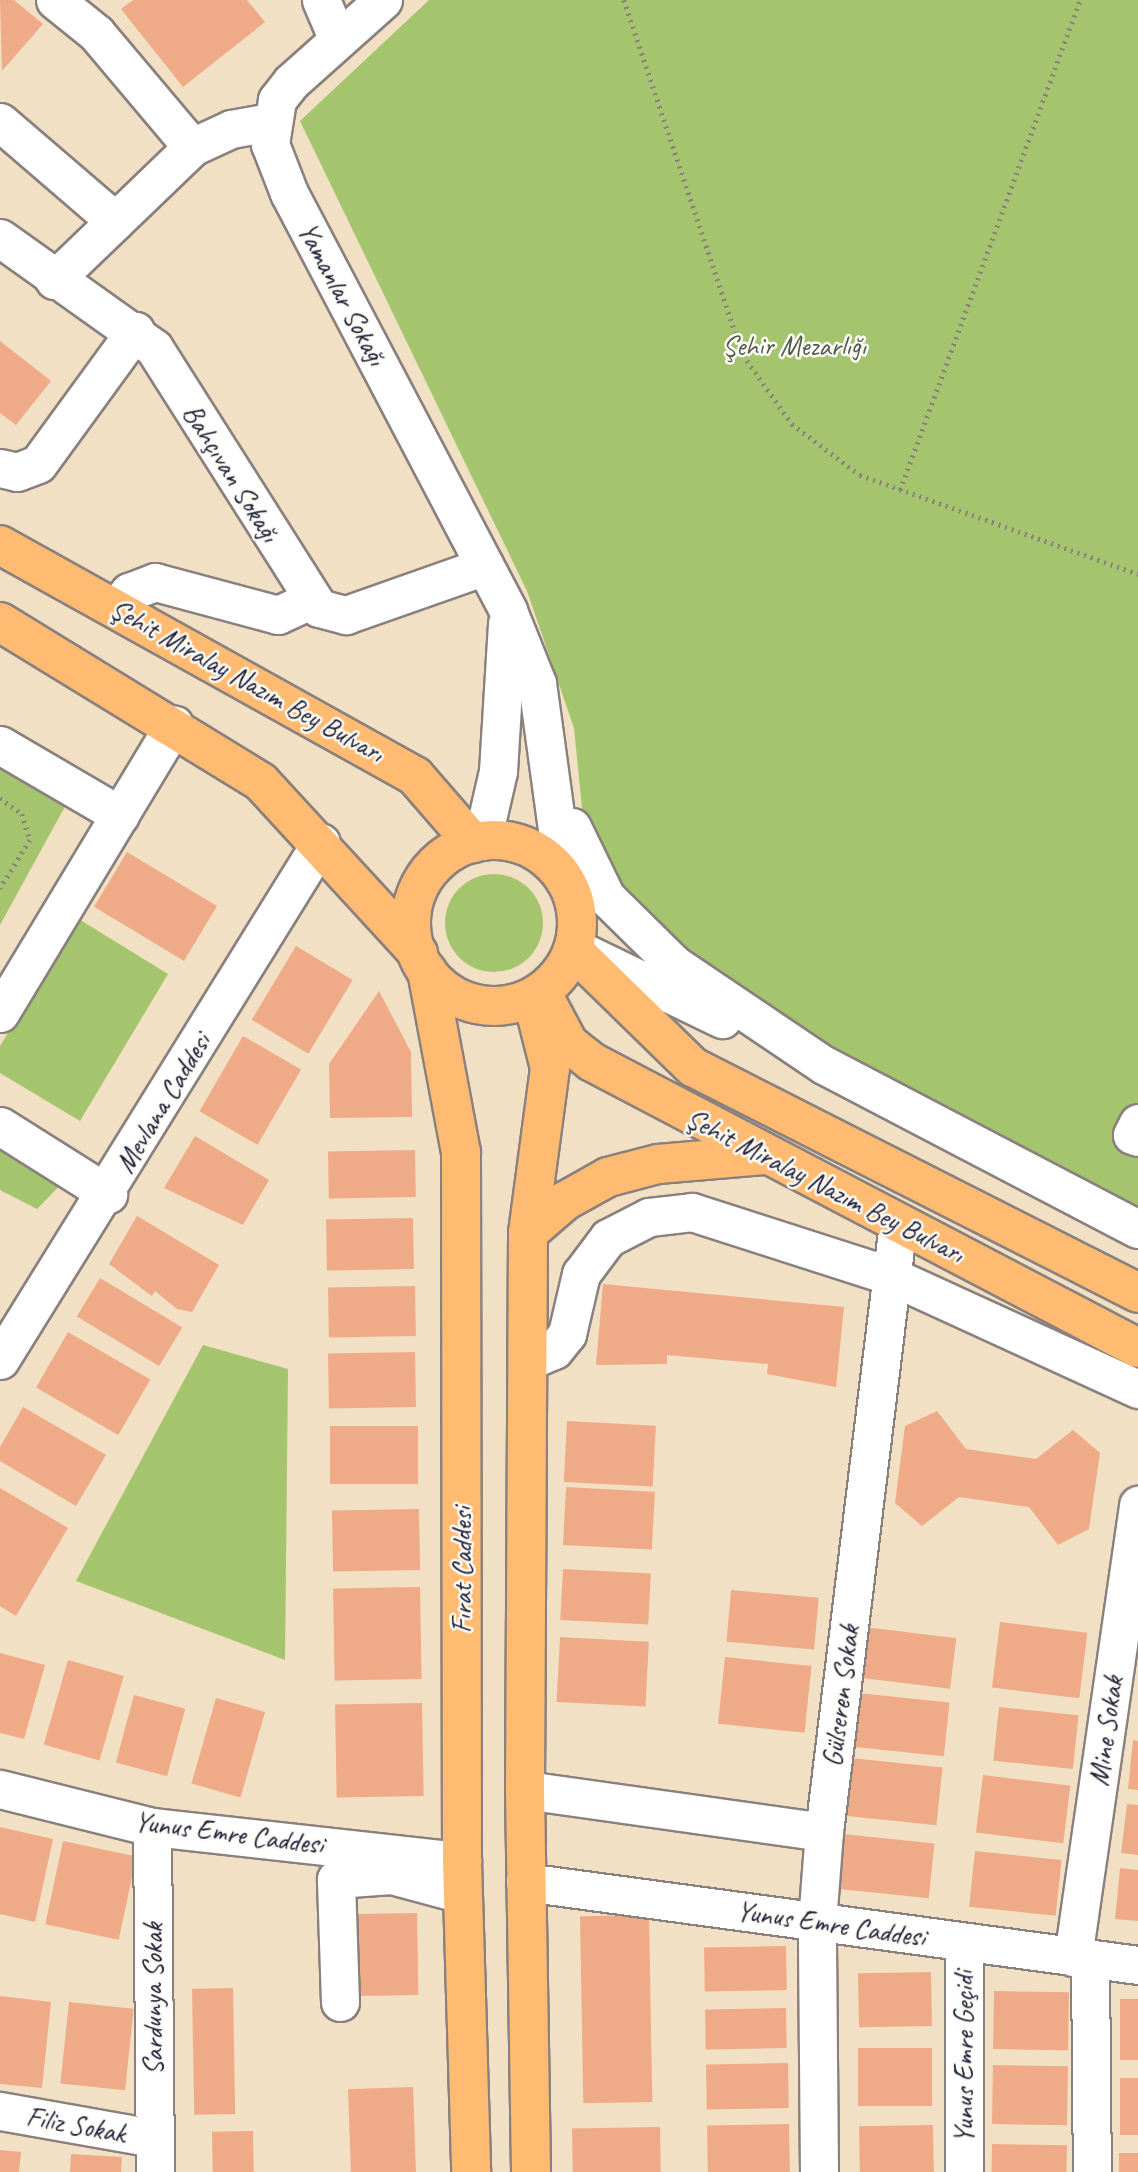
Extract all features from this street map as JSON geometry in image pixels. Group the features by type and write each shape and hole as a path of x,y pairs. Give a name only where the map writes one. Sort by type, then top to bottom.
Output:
{"main road":[{"name":"Şehit Miralay Nazım Bey Bulvarı","path":"0,545 415,776 478,842"},
{"path":"0,622 174,724 261,782 321,842 422,962 468,1002 507,1005 537,994 573,949 576,908 564,879 529,848 478,842 444,857 418,891 412,922 422,962"},
{"name":"Şehit Miralay Nazım Bey Bulvarı","path":"573,949 693,1067 1138,1293"},
{"name":"Fırat Caddesi","path":"422,962 461,1152 462,1877 471,2172"},
{"name":"Şehit Miralay Nazım Bey Bulvarı","path":"537,994 579,1053 764,1155 1138,1348"},
{"path":"531,2172 525,1882 528,1233 550,1068 537,994"},
{"path":"528,1233 565,1201 608,1177 658,1164 764,1155"}],"street":[{"path":"55,0 96,33 192,147"},
{"path":"321,0 338,40"},
{"path":"54,280 192,147 231,129 270,122 291,82 383,0"},
{"path":"0,122 115,221"},
{"name":"Yamanlar Sokağı","path":"270,122 270,144 289,193 508,611 537,683 564,879"},
{"name":"Bahçıvan Sokağı","path":"0,238 54,280 135,331 154,348 310,600"},
{"path":"0,468 17,471 38,464 135,331"},
{"path":"116,608 130,592 155,582 278,615 310,600 346,615 485,566"},
{"path":"478,842 498,771 508,611"},
{"path":"0,1013 174,724"},
{"path":"0,745 120,816"},
{"path":"551,782 567,807 589,872 638,933 824,1065"},
{"name":"Mevlana Caddesi","path":"0,1360 108,1194 321,842"},
{"path":"573,949 824,1065 1138,1229"},
{"path":"1138,1123 1132,1135 1138,1137"},
{"path":"0,1126 108,1194"},
{"path":"528,1362 554,1350 567,1334 581,1274 597,1249 620,1229 663,1214 711,1216 891,1276 1138,1390"},
{"name":"Gülseren Sokak","path":"819,2172 817,1922 824,1832 898,1223"},
{"name":"Mine Sokak","path":"1091,2172 1082,1958 1138,1505"},
{"name":"Yunus Emre Caddesi","path":"0,1789 152,1827 462,1877"},
{"path":"525,1790 824,1832"},
{"name":"Sardunya Sokak","path":"152,1827 154,2155"},
{"path":"340,2002 336,1879 391,1875 462,1877"},
{"name":"Yunus Emre Caddesi","path":"525,1882 1138,1965"},
{"name":"Yunus Emre Geçidi","path":"964,1942 964,2172"},
{"name":"Filiz Sokak","path":"0,2111 154,2155"}],"path":[{"path":"624,0 743,355 806,439 837,463 900,490 1138,574"},
{"path":"900,490 1080,0"},
{"path":"0,797 22,814 30,840 0,889"}],"green space":[{"name":"Şehir Mezarlığı","path":"429,0 1138,0 1138,1226 669,969 584,828 574,728 527,591 300,121"},
{"path":"0,748 79,781 0,925"},
{"path":"494,874 513,877 529,888 540,904 543,923 540,942 529,958 513,969 494,972 475,969 459,958 448,942 445,923 448,904 459,888 475,877"},
{"path":"77,918 168,974 80,1121 0,1073 0,1046"},
{"path":"0,1122 75,1170 37,1209 0,1190"},
{"path":"203,1345 288,1369 285,1660 76,1581"}],"building":[{"path":"0,0 14,0 43,24 2,71"},
{"path":"133,0 247,0 265,22 183,87 121,9"},
{"path":"0,341 51,381 16,425 0,413"},
{"path":"127,852 217,906 184,961 94,907"},
{"path":"296,946 353,980 308,1054 252,1020"},
{"path":"379,991 411,1052 412,1117 330,1118 329,1064"},
{"path":"243,1036 301,1070 258,1145 200,1111"},
{"path":"195,1136 269,1180 243,1225 164,1188"},
{"path":"415,1150 416,1197 329,1199 328,1152"},
{"path":"137,1216 219,1265 192,1312 177,1309 155,1291 152,1296 109,1264"},
{"path":"413,1218 414,1269 327,1271 326,1220"},
{"path":"100,1278 182,1327 159,1366 77,1317"},
{"path":"603,1284 844,1307 836,1387 767,1374 768,1364 667,1355 667,1364 596,1365"},
{"path":"415,1286 416,1336 329,1338 328,1288"},
{"path":"68,1332 150,1380 118,1435 36,1387"},
{"path":"415,1352 416,1407 329,1409 328,1354"},
{"path":"23,1407 106,1455 76,1506 0,1461 0,1447"},
{"path":"937,1411 966,1449 1036,1459 1073,1430 1100,1453 1089,1529 1058,1545 1029,1507 959,1497 922,1526 895,1503 905,1426"},
{"path":"567,1421 656,1426 653,1487 564,1482"},
{"path":"330,1426 418,1426 418,1484 330,1484"},
{"path":"566,1487 655,1492 652,1550 563,1545"},
{"path":"0,1488 68,1528 16,1616 0,1606"},
{"path":"419,1509 420,1570 333,1572 332,1511"},
{"path":"563,1569 651,1574 648,1625 560,1620"},
{"path":"420,1587 422,1679 335,1681 333,1589"},
{"path":"731,1590 819,1598 814,1649 726,1642"},
{"path":"1000,1622 1087,1633 1079,1698 992,1688"},
{"path":"865,1627 956,1638 950,1689 859,1678"},
{"path":"560,1637 649,1642 645,1707 557,1702"},
{"path":"0,1653 45,1665 24,1739 0,1733"},
{"path":"725,1657 812,1666 805,1733 718,1724"},
{"path":"68,1660 124,1676 99,1761 44,1745"},
{"path":"858,1693 949,1703 944,1756 852,1747"},
{"path":"134,1695 185,1709 167,1776 116,1763"},
{"path":"216,1698 265,1712 240,1798 191,1784"},
{"path":"422,1703 424,1796 337,1798 335,1705"},
{"path":"999,1707 1079,1715 1073,1769 993,1761"},
{"path":"1133,1740 1138,1741 1138,1790 1128,1789"},
{"path":"851,1758 942,1768 936,1825 845,1816"},
{"path":"983,1775 1070,1786 1063,1843 976,1833"},
{"path":"1127,1804 1138,1805 1138,1855 1121,1853"},
{"path":"0,1827 53,1839 35,1922 0,1914"},
{"path":"843,1834 934,1844 929,1898 837,1889"},
{"path":"63,1841 136,1857 119,1940 45,1924"},
{"path":"975,1851 1062,1860 1056,1916 969,1907"},
{"path":"1120,1868 1138,1870 1138,1921 1115,1919"},
{"path":"417,1913 418,1995 358,1996 357,1914"},
{"path":"649,1915 652,2102 583,2103 580,1916"},
{"path":"786,1946 787,1990 705,1991 704,1947"},
{"path":"931,1972 932,2026 859,2027 858,1973"},
{"path":"233,1988 235,2114 194,2115 192,1989"},
{"path":"994,1991 1069,1992 1068,2050 993,2049"},
{"path":"0,1996 51,2002 42,2088 0,2084"},
{"path":"1120,1999 1138,1999 1138,2060 1120,2060"},
{"path":"69,2002 134,2009 125,2090 60,2084"},
{"path":"786,2008 787,2048 706,2049 705,2009"},
{"path":"858,2048 932,2048 932,2106 858,2106"},
{"path":"788,2063 789,2108 707,2109 706,2064"},
{"path":"993,2065 1068,2066 1067,2125 992,2124"},
{"path":"1120,2078 1138,2078 1138,2135 1120,2135"},
{"path":"413,2087 416,2172 351,2172 348,2089"},
{"path":"789,2124 790,2172 708,2172 707,2125"},
{"path":"933,2125 934,2172 860,2172 859,2126"},
{"path":"660,2127 661,2172 573,2172 572,2129"},
{"path":"253,2131 254,2172 213,2172 212,2132"},
{"path":"992,2144 1067,2145 1067,2172 992,2172"},
{"path":"0,2150 21,2152 19,2172 0,2172"},
{"path":"1119,2153 1138,2153 1138,2172 1119,2172"},
{"path":"71,2154 122,2157 121,2172 70,2172"}]}
